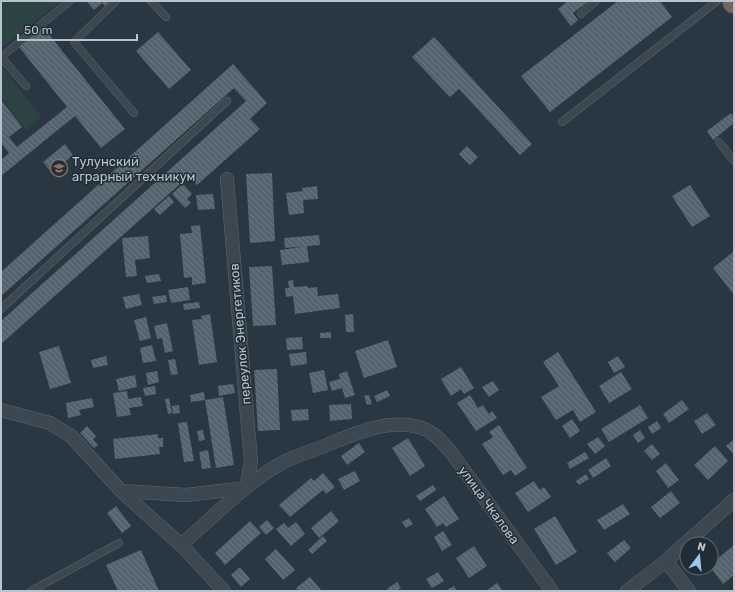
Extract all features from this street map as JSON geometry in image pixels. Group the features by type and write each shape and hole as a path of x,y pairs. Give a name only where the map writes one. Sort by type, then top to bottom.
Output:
{"street":[{"name":"переулок Энергетиков","path":"227,179 251,462 246,488"},
{"path":"1,410 50,423 61,428 71,436 121,491 181,545 224,591"},
{"name":"улица Чкалова","path":"246,488 281,463 360,432 380,426 401,424 419,427 430,431 450,451 552,591"},
{"path":"121,491 186,495 246,488"},
{"path":"181,545 246,488"},
{"path":"627,591 666,561 734,500"},
{"path":"666,561 689,591"}],"lane":[{"path":"26,86 1,57 70,1"},
{"path":"116,1 74,42 134,113"},
{"path":"151,1 166,17"},
{"path":"581,14 596,1"},
{"path":"562,122 717,1"},
{"path":"1,309 227,100"},
{"path":"720,142 734,161"},
{"path":"31,591 119,543"}],"green space":[{"path":"1,1 62,1 3,47 1,44"},
{"path":"1,66 42,117 26,130 1,98"}],"building":[{"path":"86,1 110,1 105,6 102,3 94,10"},
{"path":"568,1 589,1 573,13 578,20 571,26 558,9"},
{"path":"618,1 660,1 672,17 550,112 521,76"},
{"path":"43,27 125,129 101,148 75,116 1,176 1,160 9,153 1,143 1,100 22,127 9,137 17,147 67,107 19,47"},
{"path":"158,32 191,70 169,89 136,51"},
{"path":"434,37 532,144 520,155 459,89 450,97 412,57"},
{"path":"233,64 267,103 250,119 260,129 197,185 189,176 1,344 1,321 246,101 234,88 1,296 1,272"},
{"path":"731,113 734,117 734,123 713,140 707,131"},
{"path":"65,144 73,155 52,173 43,162"},
{"path":"467,146 478,157 470,165 459,154"},
{"path":"272,173 275,241 250,243 246,174"},
{"path":"183,184 192,194 187,199 191,203 185,208 172,194"},
{"path":"690,185 710,216 692,227 672,196"},
{"path":"317,186 318,199 303,200 304,213 289,215 286,193 303,191 302,188"},
{"path":"213,194 215,209 198,210 196,195"},
{"path":"169,196 174,202 160,215 154,209"},
{"path":"200,225 206,283 192,285 192,277 184,278 180,234 192,233 191,226"},
{"path":"319,235 320,245 285,248 284,238"},
{"path":"148,236 150,258 135,260 137,276 126,277 122,238"},
{"path":"307,246 309,262 282,265 280,250"},
{"path":"733,252 734,254 734,295 713,268"},
{"path":"272,266 276,325 253,326 249,267"},
{"path":"159,274 161,281 147,283 145,276"},
{"path":"293,280 294,287 317,287 318,296 338,294 340,308 295,314 293,296 286,297 285,288 289,288 288,281"},
{"path":"188,287 190,300 171,303 168,290"},
{"path":"139,294 142,305 126,309 123,297"},
{"path":"166,295 167,302 154,304 152,297"},
{"path":"199,302 200,308 184,310 183,304"},
{"path":"210,314 217,362 199,365 192,320 202,319 201,316"},
{"path":"353,314 354,332 346,332 345,315"},
{"path":"146,317 151,338 140,341 134,320"},
{"path":"167,323 173,351 165,353 162,338 157,339 154,326"},
{"path":"331,332 331,338 320,338 320,333"},
{"path":"302,337 303,349 287,350 286,338"},
{"path":"388,340 397,367 364,378 355,351"},
{"path":"152,345 156,361 143,363 140,348"},
{"path":"59,346 71,383 50,389 39,352"},
{"path":"306,352 307,364 291,366 289,354"},
{"path":"558,352 596,412 580,422 573,410 556,420 541,397 559,386 543,362"},
{"path":"106,356 108,365 93,368 91,360"},
{"path":"618,356 625,367 614,373 608,362"},
{"path":"175,359 178,374 171,375 168,360"},
{"path":"461,367 474,388 464,394 461,389 451,396 441,379"},
{"path":"277,369 280,430 258,431 254,370"},
{"path":"324,370 328,390 313,393 309,373"},
{"path":"157,371 159,382 148,385 146,373"},
{"path":"347,371 355,395 345,398 342,388 332,391 329,382 340,379 339,374"},
{"path":"621,372 632,389 609,403 599,386"},
{"path":"135,375 137,387 119,391 116,379"},
{"path":"493,381 499,390 489,397 482,387"},
{"path":"233,384 235,393 219,396 218,386"},
{"path":"155,386 156,394 145,396 143,388"},
{"path":"387,390 390,396 377,402 374,396"},
{"path":"127,391 128,399 141,397 143,406 129,408 131,415 117,417 113,393"},
{"path":"204,392 205,400 191,402 190,395"},
{"path":"369,395 372,404 367,405 364,396"},
{"path":"470,395 478,408 483,405 489,414 492,411 497,418 476,431 457,403"},
{"path":"223,397 234,465 216,468 205,400"},
{"path":"92,398 94,407 79,410 81,415 68,418 66,403"},
{"path":"169,398 172,413 168,414 165,399"},
{"path":"682,400 689,409 669,423 663,414"},
{"path":"351,404 352,419 330,421 329,405"},
{"path":"179,405 180,413 173,414 172,406"},
{"path":"640,405 648,418 609,442 601,429"},
{"path":"308,409 309,420 292,421 291,410"},
{"path":"707,413 716,425 702,434 694,421"},
{"path":"572,419 580,431 570,438 562,426"},
{"path":"657,421 661,428 652,434 648,427"},
{"path":"187,422 194,461 184,462 178,423"},
{"path":"499,425 527,468 515,476 511,470 503,475 482,444 493,437 489,432"},
{"path":"87,426 96,436 93,440 98,445 94,448 80,433"},
{"path":"203,430 205,440 199,441 197,431"},
{"path":"640,430 645,438 638,443 633,435"},
{"path":"158,434 158,438 163,438 163,447 159,447 160,454 115,459 113,439"},
{"path":"598,437 605,446 595,454 587,444"},
{"path":"408,438 425,466 410,476 392,448"},
{"path":"734,439 734,455 726,446"},
{"path":"359,443 365,452 347,465 341,456"},
{"path":"652,444 660,454 652,460 644,451"},
{"path":"715,446 728,461 708,480 694,465"},
{"path":"208,450 211,468 202,469 199,452"},
{"path":"585,452 589,458 570,469 567,463"},
{"path":"606,458 611,466 593,478 588,470"},
{"path":"666,463 679,480 668,488 656,471"},
{"path":"355,471 360,481 344,490 338,479"},
{"path":"323,473 335,487 326,494 323,490 290,517 279,505 311,478 314,481"},
{"path":"586,474 589,479 579,485 576,481"},
{"path":"534,481 540,490 544,487 551,497 528,512 515,493"},
{"path":"433,485 436,490 420,501 416,496"},
{"path":"671,491 680,503 660,518 651,507"},
{"path":"444,496 459,519 446,527 443,523 437,527 425,509"},
{"path":"623,504 630,514 604,530 597,520"},
{"path":"116,506 131,526 122,533 107,513"},
{"path":"331,511 339,521 319,538 311,528"},
{"path":"555,516 577,552 556,565 534,529"},
{"path":"409,518 413,524 406,528 402,522"},
{"path":"267,520 274,528 266,535 259,527"},
{"path":"250,521 261,533 225,565 215,553"},
{"path":"296,522 305,534 291,546 276,529 284,523 288,528"},
{"path":"443,531 452,545 442,551 434,537"},
{"path":"323,536 327,541 312,554 308,550"},
{"path":"624,540 631,548 615,562 607,553"},
{"path":"734,545 734,575 723,584 717,576 719,576 719,557"},
{"path":"474,546 487,566 469,578 456,558"},
{"path":"276,549 295,570 283,580 265,559"},
{"path":"141,550 159,591 118,591 106,565"},
{"path":"240,567 250,579 241,587 231,575"},
{"path":"438,572 444,581 432,588 426,579"},
{"path":"310,577 322,591 298,591 296,588"},
{"path":"397,582 401,588 397,591 389,591 387,589"},
{"path":"497,583 503,591 486,591"},
{"path":"454,586 457,591 445,591"}],"place":[{"name":"Тулунский аграрный техникум","path":"59,168"}]}
